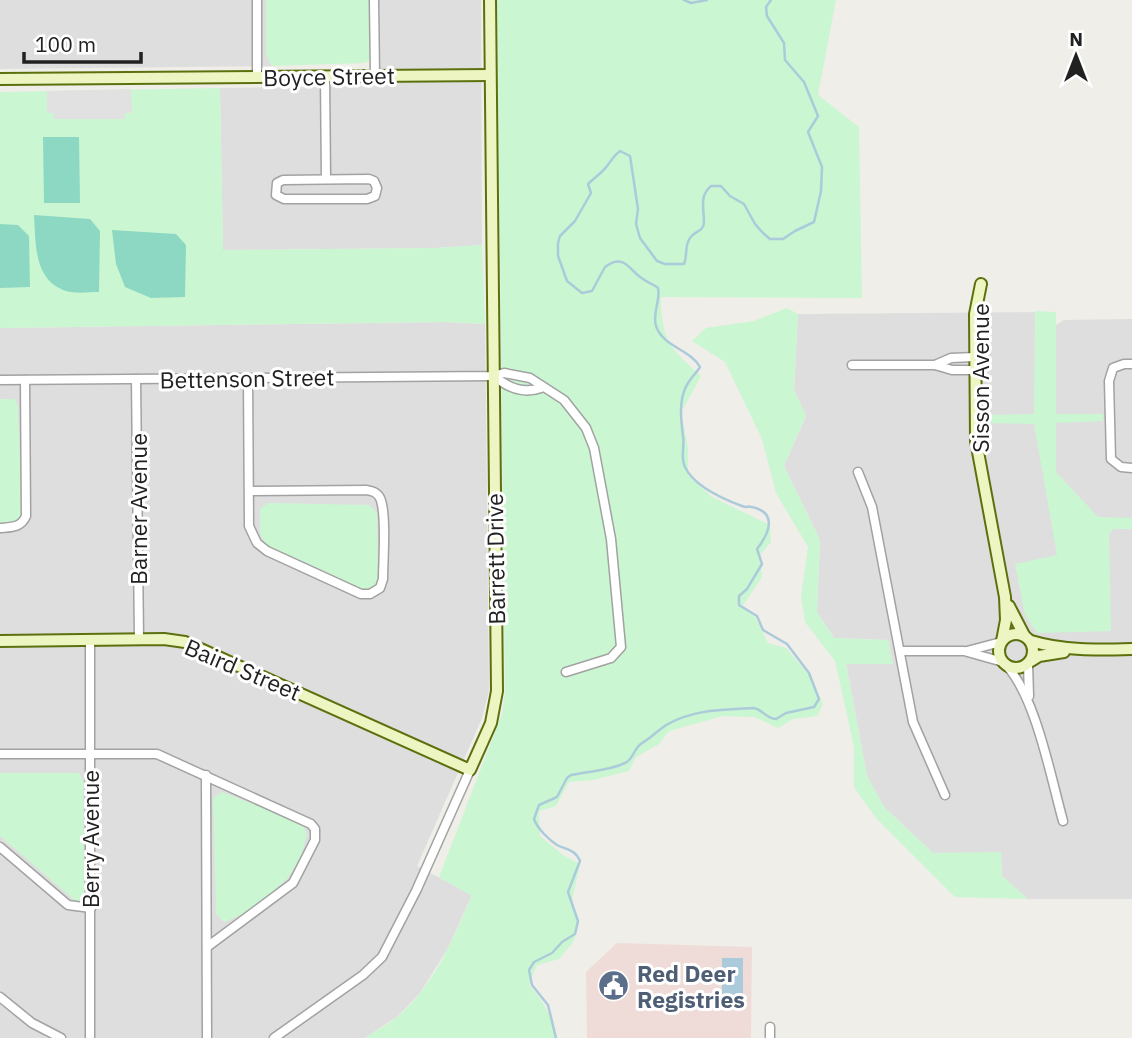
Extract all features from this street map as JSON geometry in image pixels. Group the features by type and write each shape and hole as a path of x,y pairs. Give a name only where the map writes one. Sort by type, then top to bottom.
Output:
{"street":[{"path":"257,0 257,77"},
{"path":"374,0 375,76"},
{"name":"Barrett Drive","path":"274,1038 363,975 382,957 416,891 491,723 497,691 490,0"},
{"name":"Boyce Street","path":"0,79 490,75"},
{"path":"325,76 326,179"},
{"path":"326,179 369,179 374,181 377,188 375,196 367,199 284,200 276,195 275,187 283,180 326,179"},
{"name":"Sisson Avenue","path":"981,284 975,314 975,441 1005,597 1006,620 1002,642"},
{"path":"935,365 951,358 975,357"},
{"path":"1132,363 1114,368 1110,381 1111,459 1121,467 1132,468"},
{"path":"852,365 935,365 952,370 975,370"},
{"name":"Bettenson Street","path":"0,380 494,376 504,373 530,378 541,388 564,400 586,428 594,448 611,539 621,647 615,656 566,673"},
{"path":"494,376 504,386 529,392 541,388"},
{"path":"248,378 249,491 250,530 255,541 262,548 361,594 370,594 380,588 383,579 383,509 377,494 366,490 249,491"},
{"name":"Barner Avenue","path":"136,379 139,639"},
{"path":"0,528 17,526 23,523 26,516 25,380"},
{"path":"858,472 872,507 913,722 945,795"},
{"name":"Sisson Avenue","path":"1005,597 1027,638"},
{"path":"1063,821 1029,703 1016,676 1005,664 998,650 1009,635 1048,646 1077,650"},
{"path":"1027,638 1034,651 1029,662 1029,703"},
{"name":"Baird Street","path":"0,641 139,639 172,640 192,645 470,770"},
{"name":"Berry Avenue","path":"90,640 90,1038"},
{"path":"900,651 964,651 1002,642"},
{"path":"964,651 1019,668 1039,656 1077,650 1132,649"},
{"path":"0,754 157,754 308,821 316,832 315,840 293,883 206,947"},
{"path":"206,775 207,1038"},
{"path":"0,847 68,905 90,908"},
{"path":"0,997 32,1023 61,1038"},
{"path":"770,1027 770,1038"}],"shaded area":[{"path":"0,0 266,0 266,55 272,66 0,69"},
{"path":"370,0 481,0 482,245 436,248 223,250 220,88 375,86"},
{"path":"131,89 132,113 125,113 125,119 54,119 54,113 47,113 47,91"},
{"path":"1056,312 1056,325 1064,320 1132,319 1132,899 1028,899 1002,876 1001,853 933,853 884,807 867,776 846,663 893,664 888,640 834,638 817,612 820,540 784,466 806,416 794,390 798,314"},
{"path":"445,322 485,324 489,691 482,718 417,866 472,895 448,948 420,993 398,1016 365,1038 0,1038 0,328"},
{"path":"617,943 752,947 751,1038 587,1038 586,972"}],"green space":[{"path":"266,0 370,0 372,60 364,63 272,66 266,55"},
{"path":"497,0 836,0 818,95 859,127 862,298 661,297 663,324 669,342 701,376 681,413 688,448 688,475 712,497 770,525 771,542 760,555 762,577 742,607 755,617 768,643 786,648 810,676 823,704 817,716 793,719 778,728 754,717 723,716 669,731 659,744 636,757 629,771 593,780 569,782 556,806 539,811 540,836 563,855 580,864 572,901 579,922 574,941 559,959 537,965 529,985 546,1009 555,1038 365,1038 397,1017 422,991 441,961 472,896 439,877 502,714 505,693"},
{"path":"220,88 223,250 436,248 482,245 485,324 445,322 0,328 0,92"},
{"path":"43,137 79,137 80,203 44,203"},
{"path":"34,215 90,219 100,231 99,292 66,291 47,278 38,259"},
{"path":"0,224 18,225 29,236 30,287 0,288"},
{"path":"112,230 176,234 186,245 185,297 151,298 125,287 116,264"},
{"path":"787,308 798,314 794,390 806,415 784,466 820,540 817,612 834,638 888,640 893,664 846,664 867,776 884,807 933,853 1001,852 1002,876 1028,899 955,897 876,818 854,787 854,747 835,661 805,622 801,597 808,547 776,493 762,439 725,362 692,341 706,328 754,321"},
{"path":"1035,311 1056,312 1056,414 1103,414 1103,421 1056,423 1056,472 1098,517 1132,518 1132,529 1113,529 1109,534 1111,631 1037,633 1025,615 1015,564 1057,555 1034,424 989,423 990,415 1034,414"},
{"path":"0,399 15,399 18,406 22,515 15,525 0,525"},
{"path":"268,503 369,505 377,512 378,581 372,592 365,594 269,550 260,534 260,509"},
{"path":"0,773 79,773 83,781 84,896 79,904 0,836"},
{"path":"222,792 302,823 307,834 300,860 287,879 252,910 224,922 216,914 213,798"}],"water":[{"path":"722,958 743,958 743,1009 722,1009"}],"waterway":[{"path":"684,0 691,3 707,0"},
{"path":"556,1038 548,1005 532,985 529,970 534,962 552,953 562,942 575,934 578,921 568,892 580,861 573,852 550,840 538,826 534,819 539,805 557,797 571,775 612,768 628,761 639,745 678,719 710,711 753,708 776,719 786,713 814,707 819,699 809,673 787,644 763,630 757,616 739,605 739,596 747,589 762,564 757,549 765,537 768,519 760,510 726,500 710,491 695,480 685,467 681,402 688,383 700,367 659,333 655,321 658,288 638,276 626,264 617,261 605,267 592,291 582,293 567,281 558,256 560,236 575,221 591,193 588,184 620,151 630,156 638,209 636,224 640,238 657,261 665,264 684,264 688,241 704,225 704,198 711,186 721,186 730,196 744,204 755,224 770,239 783,239 814,222 821,191 822,167 808,132 818,116 804,82 785,60 784,43 767,16 766,7 771,0"}],"place":[{"name":"Red Deer Registries","path":"614,986"}]}
